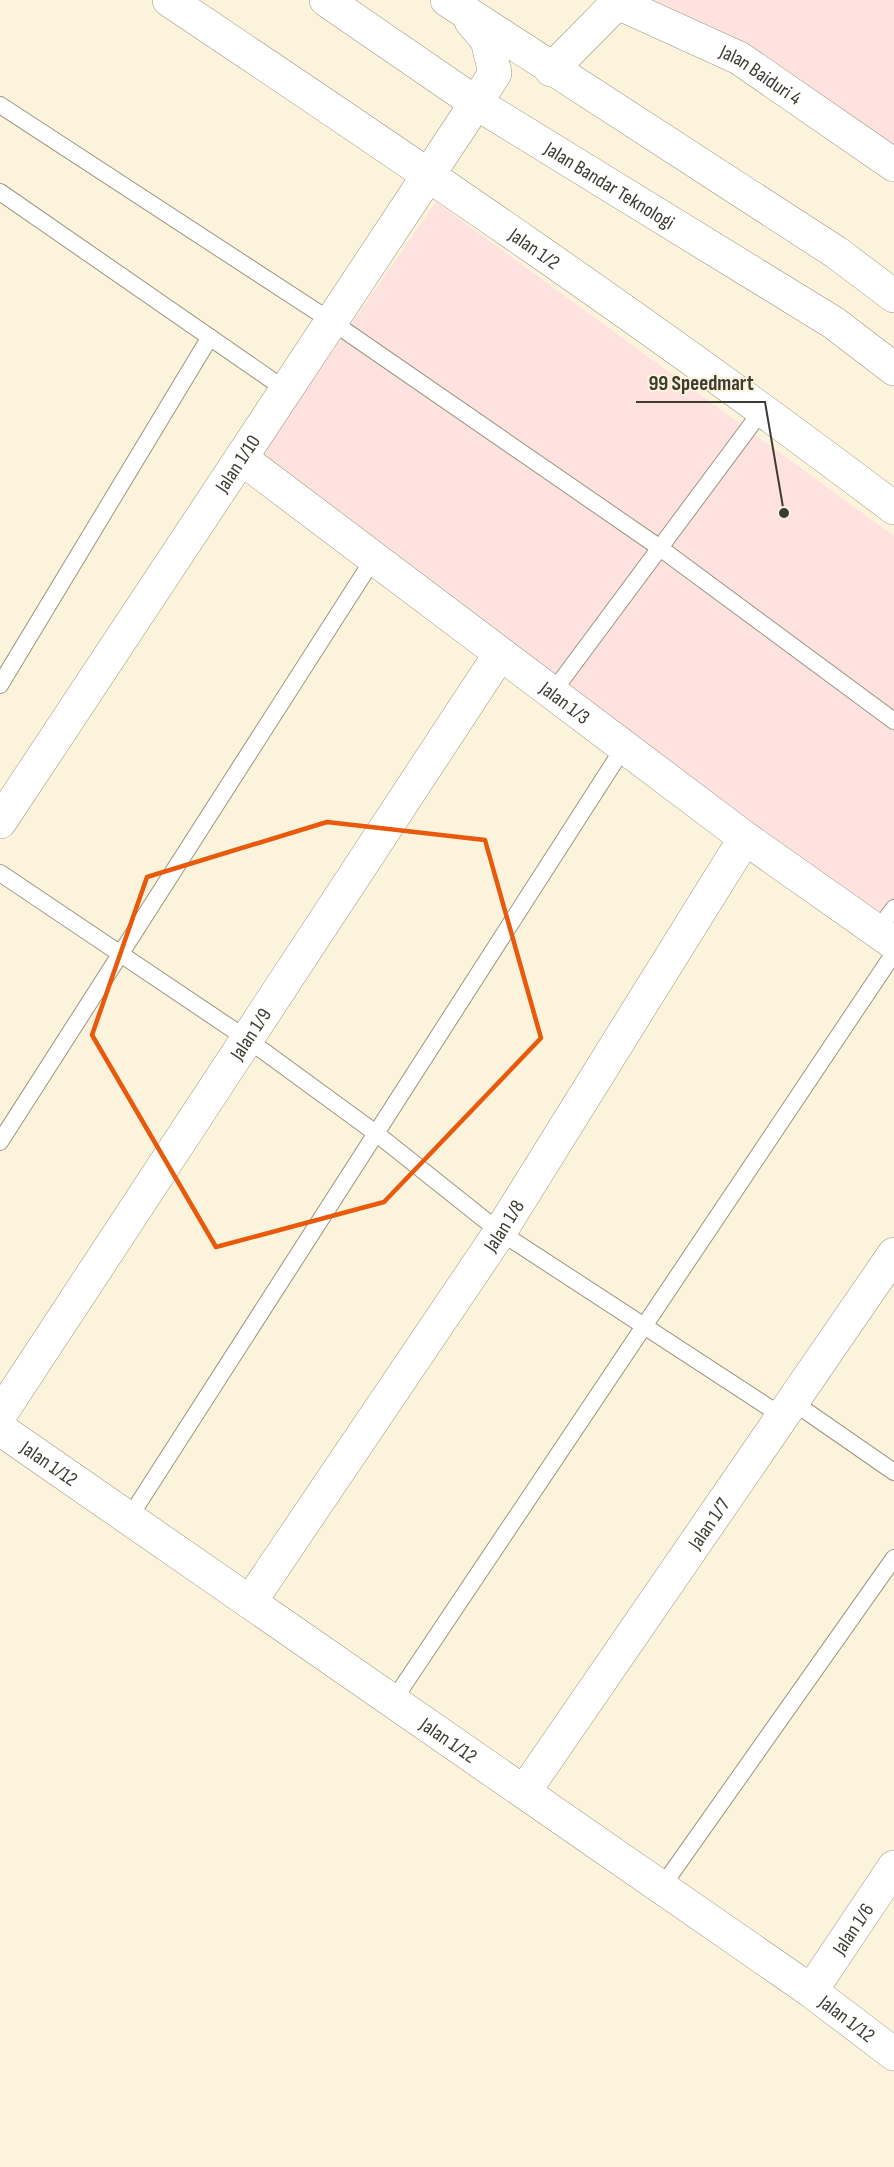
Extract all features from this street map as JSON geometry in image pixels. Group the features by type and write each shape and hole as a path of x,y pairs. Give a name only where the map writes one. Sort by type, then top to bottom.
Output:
{"street":[{"name":"Jalan 1/2","path":"169,0 429,174 763,409 894,508"},
{"name":"Jalan Bandar Teknologi","path":"326,0 476,103 834,323 894,369"},
{"path":"551,70 619,1"},
{"name":"Jalan Baiduri 4","path":"619,1 739,58 894,165"},
{"name":"Jalan 1/10","path":"0,822 495,73 487,40 455,6"},
{"path":"455,6 837,253 894,296"},
{"name":"Jalan 1/3","path":"241,458 745,838 890,934"},
{"name":"Jalan 1/9","path":"0,1415 500,654"},
{"name":"Jalan 1/8","path":"250,1602 500,1232 745,838"},
{"name":"Jalan 1/7","path":"524,1792 894,1254"},
{"name":"Jalan 1/12","path":"0,1430 811,1991 894,2054"},
{"name":"Jalan 1/6","path":"811,1991 894,1868"}],"lane":[{"path":"0,105 331,321 660,548 894,721"},
{"path":"0,192 286,390"},
{"path":"0,686 210,337"},
{"path":"552,693 763,409"},
{"path":"0,1142 119,952 374,558"},
{"path":"129,1518 624,747"},
{"path":"0,873 247,1039 377,1134 500,1232 643,1327 894,1472"},
{"path":"393,1701 643,1327 890,934"},
{"path":"661,1888 894,1558"}],"highlighted area":[{"path":"327,822 485,840 541,1038 384,1202 216,1247 92,1035 147,877"}],"shaded area":[{"path":"651,0 894,0 894,147"},
{"path":"436,202 894,536 894,927 812,870 476,613 261,455"}],"place":[{"name":"99 Speedmart","path":"784,513"}]}
